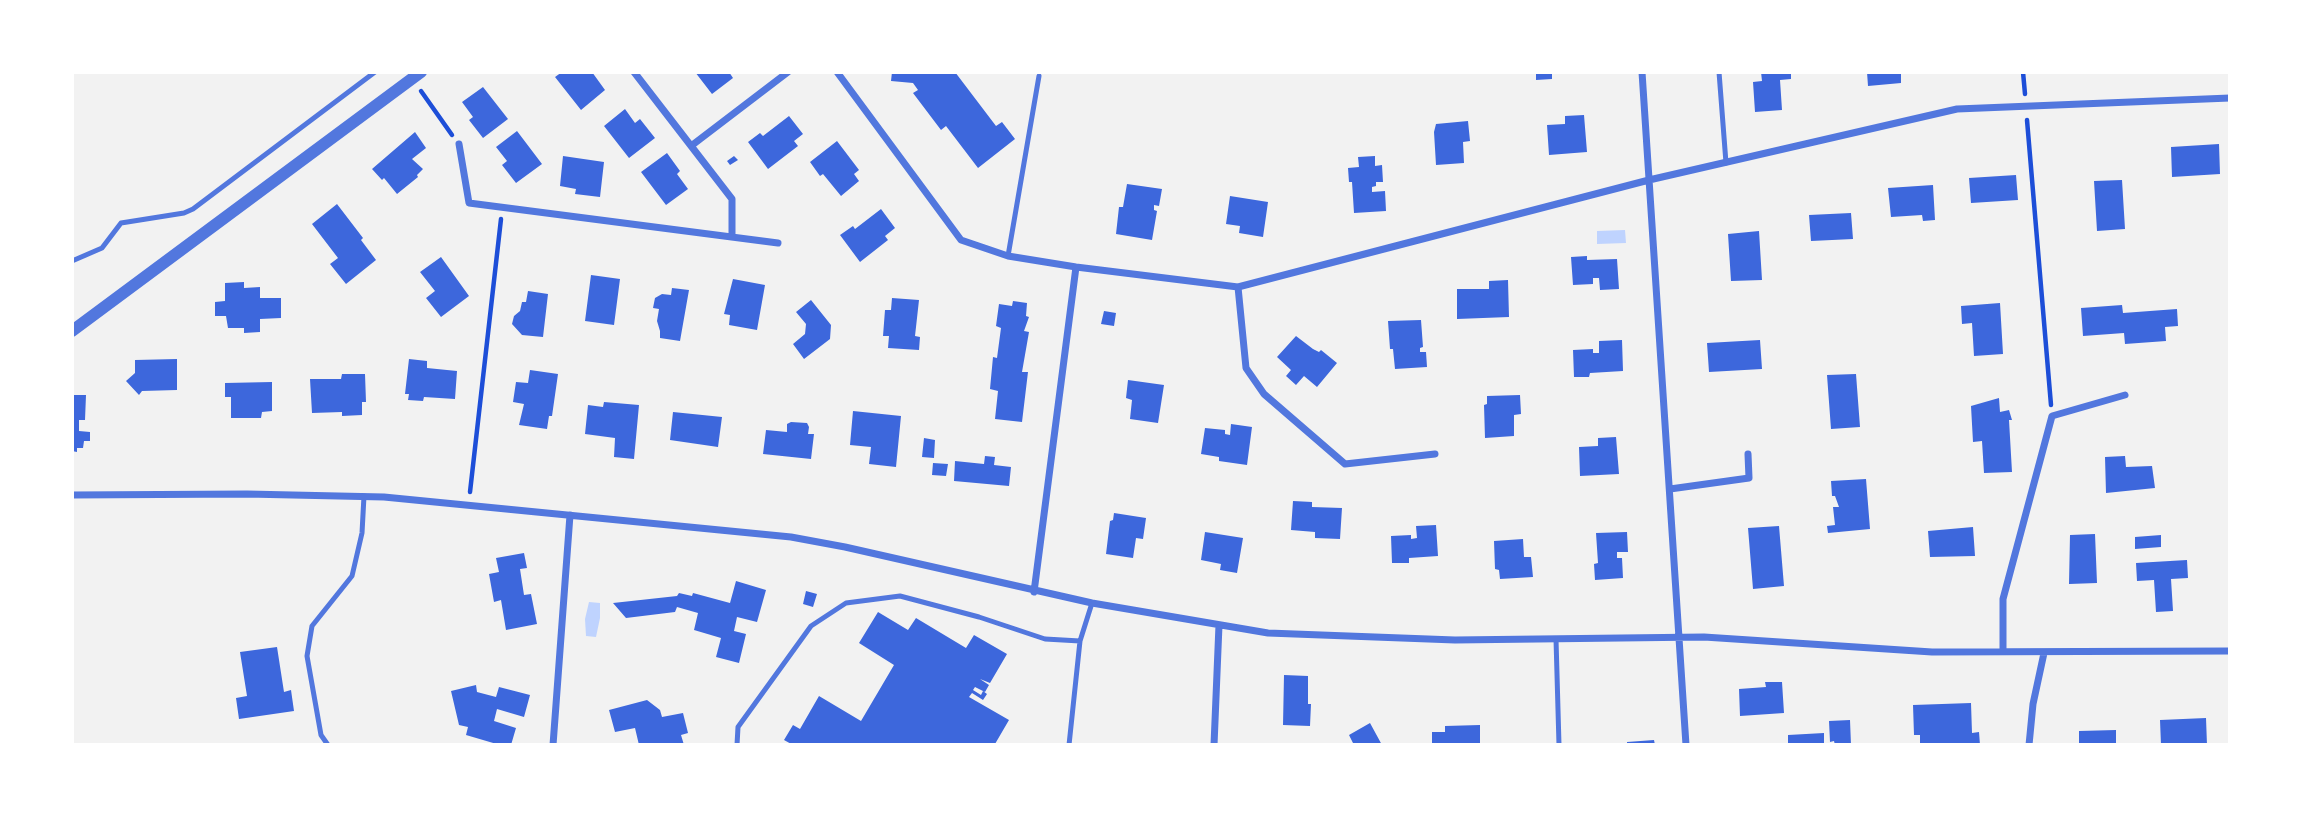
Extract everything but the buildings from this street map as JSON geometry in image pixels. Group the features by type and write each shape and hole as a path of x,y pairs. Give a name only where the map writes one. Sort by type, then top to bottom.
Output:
{"street":[{"path":"634,72 732,199 732,236"},
{"path":"691,146 788,72"},
{"path":"837,72 961,240 1009,256 1238,287 1650,180 1957,109 2230,98"},
{"path":"1643,72 1686,745"},
{"path":"72,331 416,75"},
{"path":"458,144 469,203 778,243"},
{"path":"1034,592 1076,267"},
{"path":"1238,287 1246,368 1264,394 1345,464 1435,454"},
{"path":"2003,652 2003,599 2052,416 2125,395"},
{"path":"1670,489 1749,478 1748,454"},
{"path":"72,495 364,496 791,537 845,547 1034,592 1268,633 1455,640 1704,636 1932,652 2230,651"},
{"path":"553,745 570,514"},
{"path":"1214,745 1219,625"},
{"path":"2029,745 2033,704 2044,653"}],"lane":[{"path":"72,261 102,248 121,223 184,213 193,209 375,72"},
{"path":"1719,72 1726,163"},
{"path":"1009,256 1039,76"},
{"path":"328,745 321,735 307,656 312,626 352,576 362,533 364,496"},
{"path":"737,745 738,727 811,626 846,603 900,596 979,617 1045,639 1080,641"},
{"path":"1069,745 1080,641 1091,603"},
{"path":"1556,639 1559,745"}],"path":[{"path":"2023,72 2052,416"},
{"path":"416,75 458,144"},
{"path":"469,506 503,208"}],"water":[{"path":"1625,230 1626,243 1597,244 1597,231"},
{"path":"589,602 600,603 596,637 586,636 585,619"}]}
